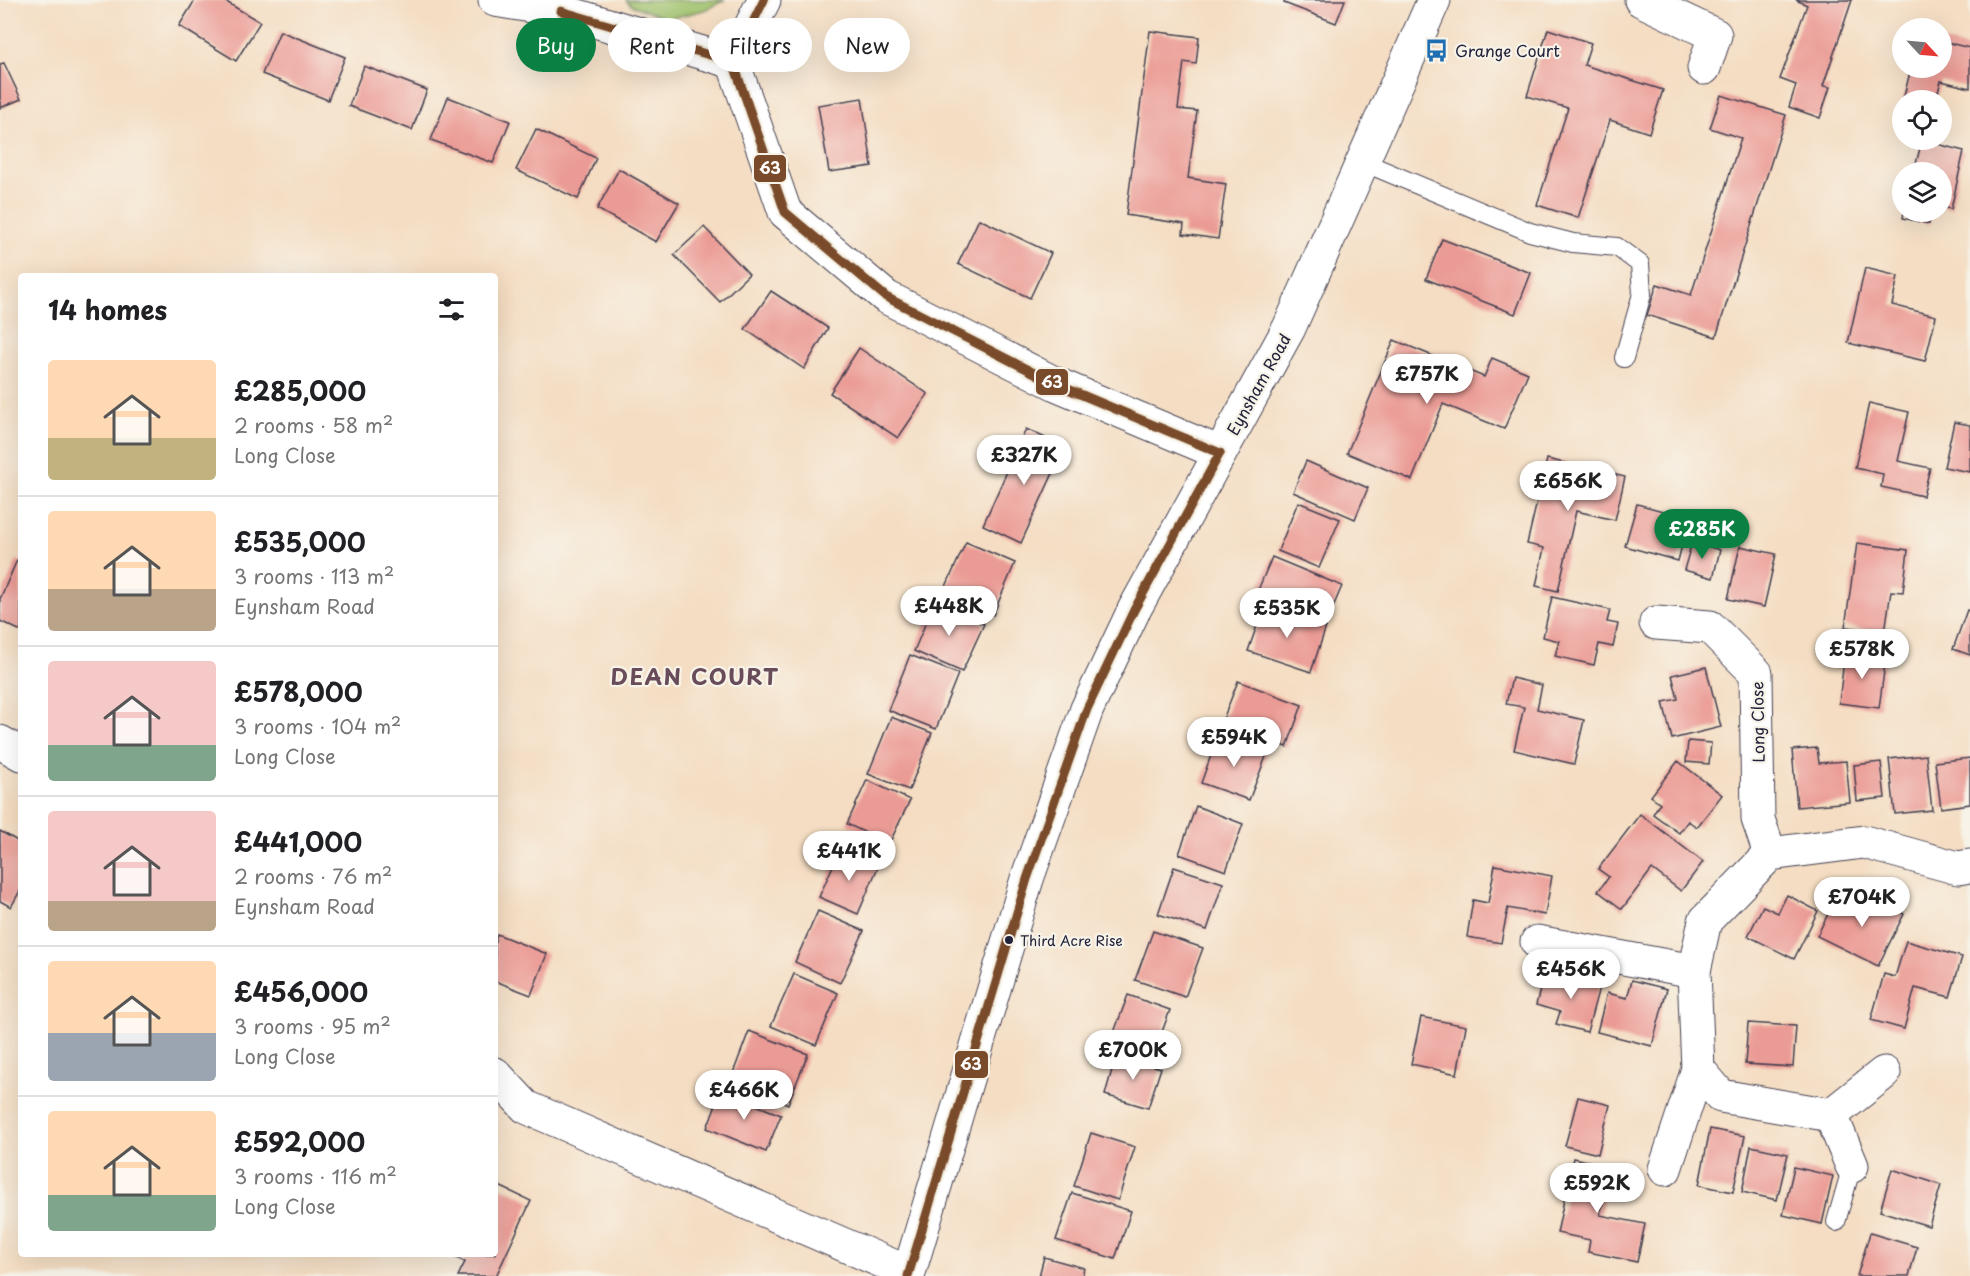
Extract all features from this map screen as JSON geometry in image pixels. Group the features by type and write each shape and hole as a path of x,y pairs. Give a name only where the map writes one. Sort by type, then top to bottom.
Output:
{"street":[{"path":"495,0 563,5 708,54"},
{"path":"755,18 764,0"},
{"name":"Eynsham Road","path":"909,1274 1027,879 1087,709 1134,610 1289,328 1434,0"},
{"path":"1641,0 1715,35 1704,68"},
{"path":"736,72 785,212 886,297 1056,384 1220,453"},
{"name":"Long Close","path":"1656,622 1710,627 1756,673 1758,819 1770,854"},
{"path":"0,742 18,752"},
{"path":"1665,1169 1698,1070 1694,971 1705,921 1770,854 1864,842 1958,868 1970,866"},
{"path":"1537,942 1694,971"},
{"path":"1698,1070 1722,1096 1831,1115 1884,1073"},
{"path":"498,1077 526,1107 909,1274"},
{"path":"1831,1115 1852,1166"}],"lane":[{"path":"1363,162 1530,232 1573,243 1617,248 1640,264 1642,294 1624,358"},
{"path":"1836,1222 1852,1166"}],"green space":[{"path":"626,0 725,0 704,10 672,18 665,18 631,5"}],"building":[{"path":"195,0 223,0 260,22 236,61 179,26"},
{"path":"1285,0 1345,0 1336,23 1284,3"},
{"path":"1796,0 1852,0 1823,86 1830,87 1820,118 1789,107 1796,85 1780,79 1807,5"},
{"path":"1548,29 1591,43 1584,65 1663,90 1649,133 1610,120 1578,218 1537,205 1568,108 1527,96"},
{"path":"280,31 345,57 328,100 262,74"},
{"path":"1150,31 1199,37 1196,64 1184,62 1178,109 1197,111 1188,178 1226,184 1218,239 1183,234 1184,224 1126,215"},
{"path":"1952,44 1970,48 1970,88 1941,81 1939,90 1906,90 1908,78 1952,78"},
{"path":"4,63 21,99 0,108 0,64"},
{"path":"364,66 427,90 412,130 349,106"},
{"path":"1721,95 1786,115 1716,337 1647,315 1657,284 1691,295 1741,138 1710,128"},
{"path":"448,97 510,121 493,163 431,140"},
{"path":"862,98 872,166 829,172 818,105"},
{"path":"536,129 596,158 578,199 516,170"},
{"path":"1952,148 1964,151 1952,205 1952,162 1916,162 1920,150 1952,150"},
{"path":"619,169 679,203 656,242 597,209"},
{"path":"979,219 1051,253 1030,298 958,264"},
{"path":"704,227 749,274 720,302 674,255"},
{"path":"1442,239 1531,273 1515,314 1426,279"},
{"path":"1865,268 1898,276 1892,305 1936,316 1925,361 1848,343"},
{"path":"771,291 828,328 804,369 745,329"},
{"path":"1394,340 1484,377 1492,358 1528,373 1504,429 1443,404 1412,480 1347,453"},
{"path":"859,348 928,394 898,438 830,393"},
{"path":"1869,403 1909,412 1898,461 1930,468 1923,496 1881,487 1883,474 1855,468"},
{"path":"1954,422 1970,425 1970,472 1944,467"},
{"path":"1026,429 1065,447 1021,543 983,525"},
{"path":"1547,459 1625,477 1615,520 1576,511 1558,591 1536,586 1544,548 1527,544"},
{"path":"1306,461 1368,488 1355,519 1293,492"},
{"path":"1298,502 1340,519 1319,568 1278,551"},
{"path":"1637,504 1689,518 1678,561 1625,546"},
{"path":"966,542 1015,563 993,615 943,593"},
{"path":"1692,542 1720,550 1713,578 1684,570"},
{"path":"1857,543 1908,550 1903,592 1891,591 1885,632 1845,627"},
{"path":"1740,546 1776,554 1764,607 1728,599"},
{"path":"1272,557 1342,586 1328,619 1258,590"},
{"path":"17,560 18,630 0,621 0,599"},
{"path":"1552,597 1610,610 1607,622 1618,624 1613,647 1599,644 1594,665 1555,656 1559,641 1543,637"},
{"path":"934,603 984,624 962,672 914,651"},
{"path":"1264,606 1326,627 1311,672 1248,651"},
{"path":"1967,610 1970,611 1970,655 1953,649"},
{"path":"1845,651 1886,657 1879,708 1839,703"},
{"path":"910,655 958,674 936,729 888,710"},
{"path":"1706,667 1721,727 1672,739 1663,702 1678,699 1672,675"},
{"path":"1512,678 1542,685 1537,709 1584,720 1574,764 1514,750 1524,707 1506,704"},
{"path":"1238,681 1302,705 1287,747 1222,722"},
{"path":"891,717 932,733 909,790 868,774"},
{"path":"1218,736 1267,754 1249,800 1201,783"},
{"path":"1688,741 1711,743 1709,764 1686,762"},
{"path":"1817,748 1819,763 1846,761 1850,802 1797,807 1792,750"},
{"path":"1926,755 1932,810 1895,814 1889,759"},
{"path":"1970,758 1970,804 1941,808 1935,762"},
{"path":"1678,761 1722,795 1697,827 1688,821 1679,833 1653,814 1660,803 1651,796"},
{"path":"1881,762 1885,798 1857,801 1854,765"},
{"path":"867,780 910,800 889,844 847,824"},
{"path":"1196,806 1243,824 1226,871 1179,854"},
{"path":"1640,814 1703,862 1681,891 1652,869 1622,909 1598,891 1609,877 1598,869"},
{"path":"0,831 18,841 18,894 11,907 0,901"},
{"path":"840,850 878,867 858,914 819,897"},
{"path":"1495,865 1552,876 1545,915 1508,908 1501,943 1467,937 1473,900 1488,903"},
{"path":"1174,867 1223,883 1207,930 1158,914"},
{"path":"1787,895 1818,911 1794,959 1748,936 1763,906 1778,913"},
{"path":"1869,896 1904,914 1878,966 1817,936 1836,898 1862,910"},
{"path":"818,911 864,931 840,983 795,962"},
{"path":"1153,931 1203,948 1185,997 1135,980"},
{"path":"498,934 547,954 531,995 498,982"},
{"path":"1906,941 1962,957 1950,997 1915,988 1904,1029 1871,1020 1884,974 1895,977"},
{"path":"1570,971 1601,980 1587,1032 1556,1024 1560,1012 1536,1005 1543,978 1566,984"},
{"path":"794,974 838,993 816,1045 771,1026"},
{"path":"1632,980 1667,989 1652,1046 1597,1032 1607,993 1627,998"},
{"path":"1128,995 1170,1010 1155,1051 1113,1035"},
{"path":"1421,1017 1466,1026 1457,1074 1411,1064"},
{"path":"1748,1023 1796,1026 1793,1067 1745,1064"},
{"path":"749,1031 808,1054 788,1104 730,1081"},
{"path":"1116,1055 1161,1068 1148,1108 1105,1095"},
{"path":"721,1091 781,1115 766,1152 707,1128"},
{"path":"1578,1097 1610,1105 1598,1154 1565,1146"},
{"path":"1710,1129 1745,1136 1733,1192 1699,1185"},
{"path":"1091,1133 1135,1147 1118,1200 1074,1186"},
{"path":"1751,1146 1788,1154 1777,1200 1742,1192"},
{"path":"1573,1158 1611,1166 1600,1215 1645,1224 1637,1262 1588,1252 1590,1240 1557,1233"},
{"path":"1794,1167 1833,1176 1822,1224 1783,1215"},
{"path":"1892,1169 1941,1185 1929,1226 1880,1211"},
{"path":"498,1185 531,1201 496,1276 458,1276 465,1262 454,1257 498,1257"},
{"path":"1072,1193 1131,1211 1115,1259 1056,1240"},
{"path":"1870,1233 1917,1247 1909,1276 1857,1276"},
{"path":"1044,1257 1084,1268 1082,1276 1039,1276"}],"transit line":[{"name":"63","path":"764,0 733,62 785,212 886,297 1056,384 1220,453"},
{"name":"63","path":"561,11 708,55"},
{"name":"63","path":"908,1276 1027,879 1087,709 1134,610 1220,453"}],"place":[{"name":"Grange Court","path":"1437,50"},
{"name":"Third Acre Rise","path":"1009,940"}],"district":[{"name":"DEAN COURT","path":"695,675"}]}
